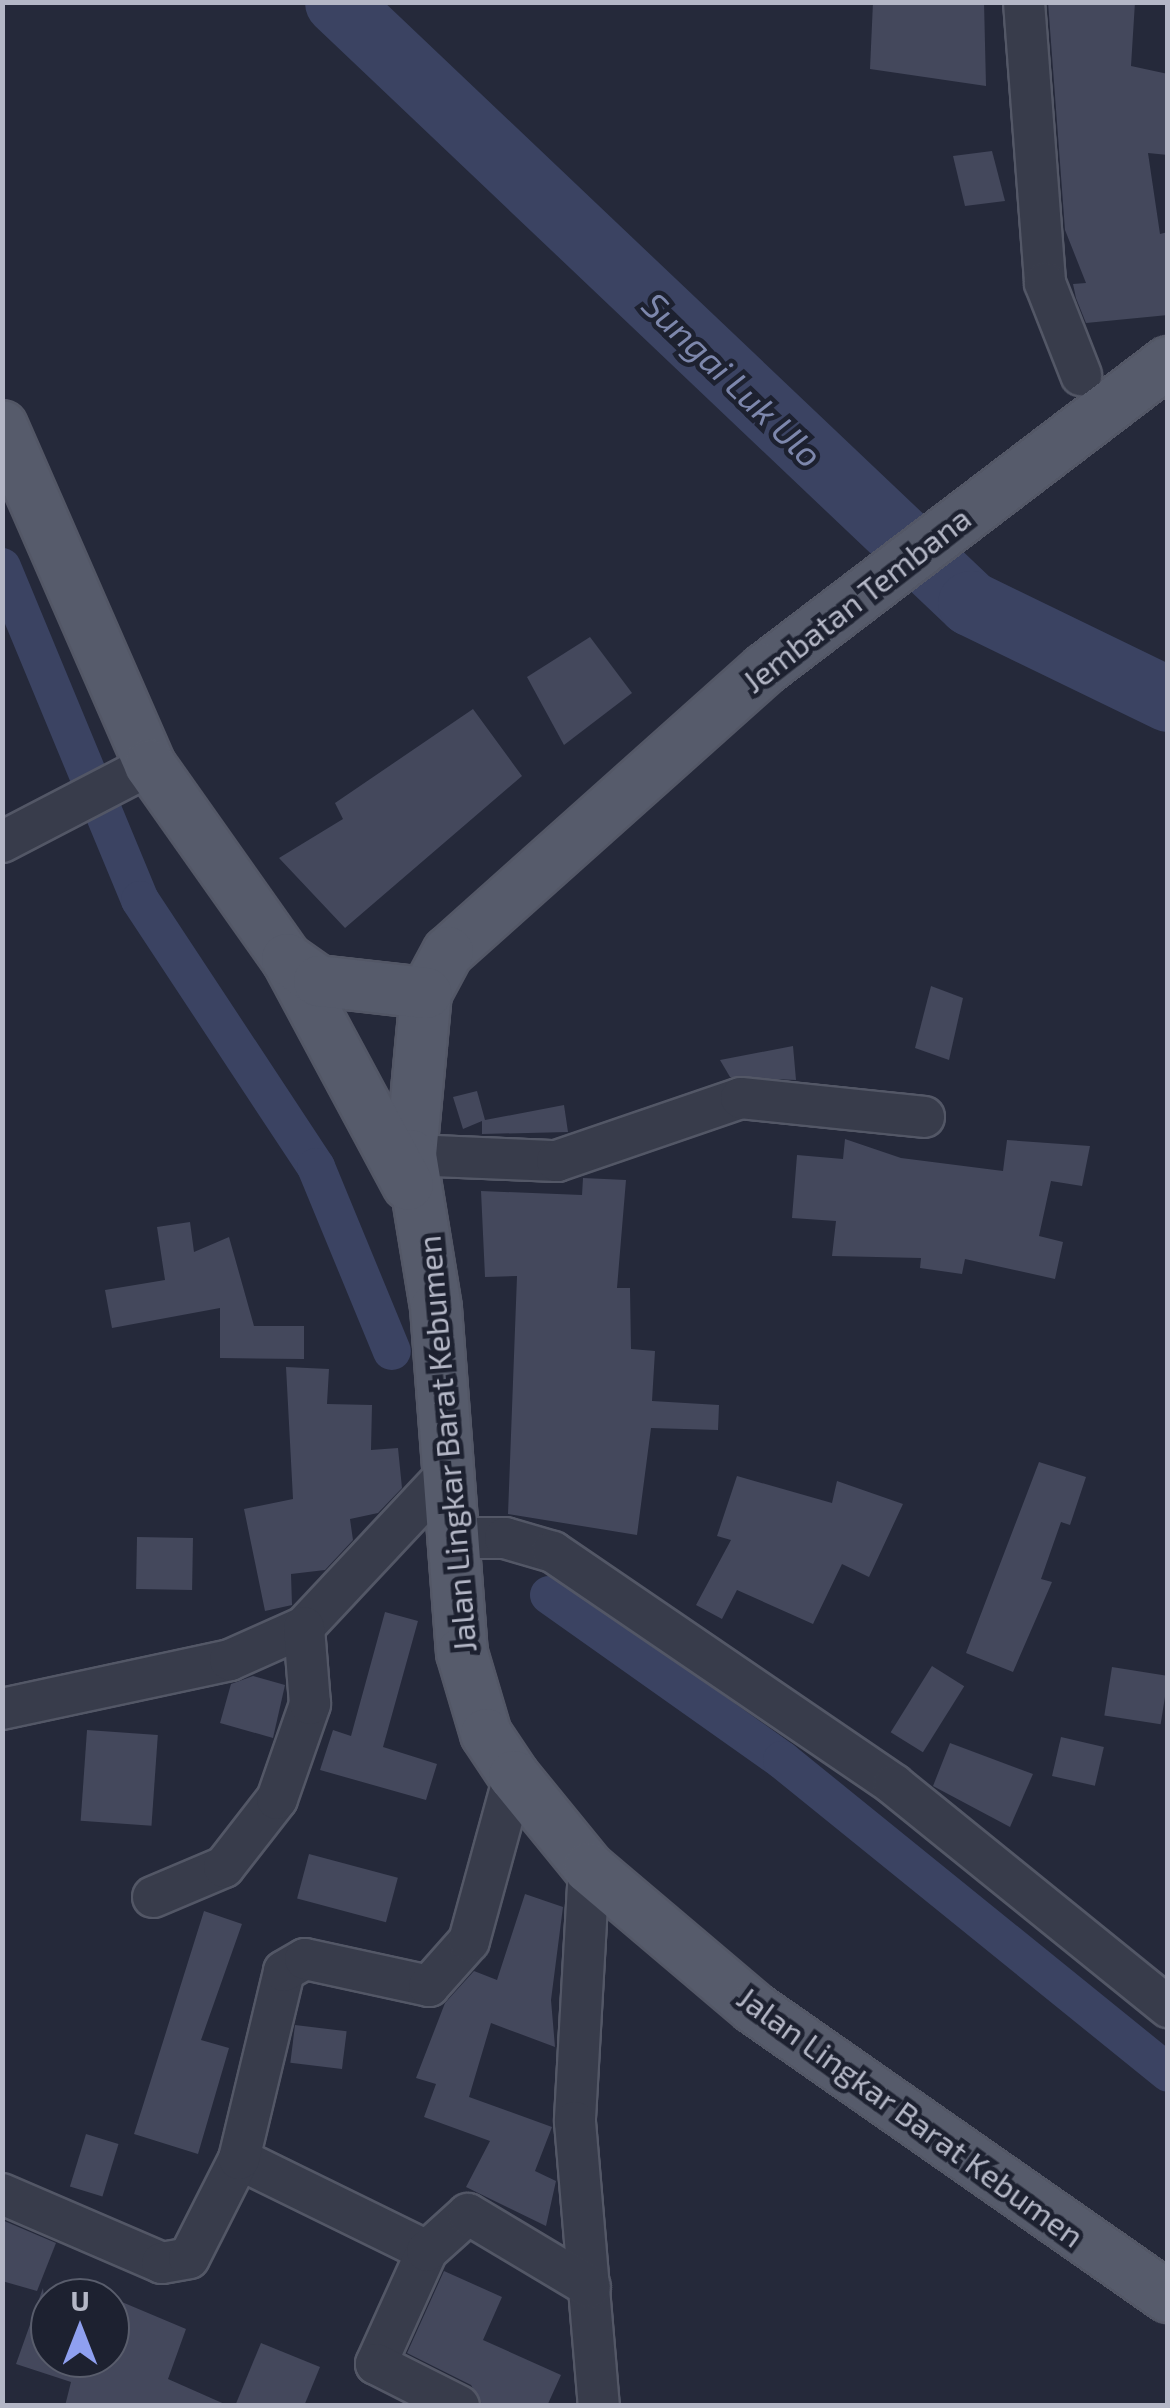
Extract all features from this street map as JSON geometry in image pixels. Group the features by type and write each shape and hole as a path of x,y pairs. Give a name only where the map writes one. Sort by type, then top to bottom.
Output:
{"main road":[{"name":"Jembatan Tembana","path":"641,775 1074,428 1168,362"},
{"path":"2,426 150,765 287,959 424,1213"},
{"name":"Jalan Lingkar Barat Kebumen","path":"641,775 474,925 426,994 411,1155 424,1213 462,1653 486,1734 514,1776 589,1868 754,2008 1168,2297"},
{"path":"287,959 318,981 426,994"}],"street":[{"path":"1024,2 1045,283 1080,375"},
{"path":"2,842 47,813 150,765"},
{"path":"411,1155 557,1162 741,1098 924,1116"},
{"path":"2,1709 230,1660 304,1627 447,1474"},
{"path":"450,1538 505,1538 553,1552 894,1786 1168,2007"},
{"path":"153,1896 224,1867 277,1798 310,1704 304,1627"},
{"path":"2,2194 176,2263 198,2247 239,2159 290,1962 429,1986 470,1941 514,1776"},
{"path":"589,1868 575,2122 599,2406"},
{"path":"239,2159 427,2251"},
{"path":"439,2402 382,2374 375,2356 427,2251 468,2214 590,2288"}],"building":[{"path":"873,2 984,2 986,86 870,69"},
{"path":"1048,2 1135,2 1131,66 1168,74 1168,155 1148,153 1160,234 1168,232 1168,315 1086,323 1076,298 1073,284 1086,283 1065,230"},
{"path":"992,151 1005,201 965,206 953,156"},
{"path":"590,637 632,693 564,745 527,677"},
{"path":"473,709 522,776 345,928 279,858 343,819 335,803"},
{"path":"931,986 963,998 949,1060 915,1048"},
{"path":"793,1046 796,1080 730,1077 720,1060"},
{"path":"477,1091 485,1120 564,1105 568,1132 482,1134 482,1121 463,1129 453,1097"},
{"path":"845,1139 901,1158 1003,1171 1007,1140 1090,1146 1082,1186 1051,1181 1039,1236 1063,1242 1055,1279 965,1259 962,1274 920,1268 921,1258 832,1256 836,1221 792,1218 797,1155 843,1159"},
{"path":"583,1178 626,1180 617,1288 630,1288 631,1349 655,1351 652,1401 719,1405 718,1430 651,1428 637,1535 508,1514 517,1276 485,1277 481,1191 582,1195"},
{"path":"190,1222 194,1252 229,1237 254,1326 304,1326 304,1359 220,1358 220,1308 112,1328 105,1290 165,1280 157,1227"},
{"path":"286,1367 329,1369 327,1404 372,1405 371,1450 398,1448 402,1488 378,1513 350,1519 353,1540 325,1570 291,1574 292,1605 265,1611 244,1509 293,1499"},
{"path":"1039,1462 1086,1477 1070,1525 1061,1522 1041,1579 1052,1582 1013,1672 966,1653"},
{"path":"737,1476 832,1503 837,1481 903,1504 869,1577 842,1564 813,1624 737,1590 722,1619 696,1605 731,1540 717,1536"},
{"path":"137,1537 193,1538 192,1590 136,1589"},
{"path":"385,1612 418,1621 383,1747 437,1764 426,1800 320,1770 333,1730 351,1736"},
{"path":"932,1666 964,1686 923,1752 891,1732"},
{"path":"1112,1667 1168,1676 1161,1724 1104,1715"},
{"path":"253,1676 285,1685 273,1738 220,1723 231,1684"},
{"path":"87,1730 158,1735 151,1826 81,1821"},
{"path":"1061,1737 1104,1747 1095,1786 1052,1776"},
{"path":"950,1743 1033,1774 1010,1827 933,1786"},
{"path":"309,1854 398,1878 386,1922 297,1898"},
{"path":"525,1894 563,1907 551,2000 555,2047 491,2023 469,2097 552,2127 535,2171 556,2181 546,2226 466,2187 490,2141 424,2117 436,2084 416,2078 445,2003 474,1971 497,1980"},
{"path":"204,1911 242,1924 201,2040 229,2048 198,2154 134,2134"},
{"path":"295,2025 347,2031 342,2069 290,2063"},
{"path":"86,2134 119,2144 102,2197 70,2187"},
{"path":"2,2220 56,2243 42,2278 30,2278 30,2289 2,2281"},
{"path":"444,2271 502,2297 483,2340 561,2375 547,2406 483,2406 471,2385 407,2353"},
{"path":"130,2305 186,2329 168,2379 229,2406 65,2406 71,2382 59,2378 130,2378"},
{"path":"30,2325 30,2369 16,2364"},
{"path":"261,2343 320,2367 304,2406 235,2406"}],"waterway":[{"name":"Sungai Luk Ulo","path":"337,2 970,603 1168,699"},
{"path":"2,567 140,900 316,1167 392,1351"},
{"path":"549,1595 782,1760 1168,2073"}]}
